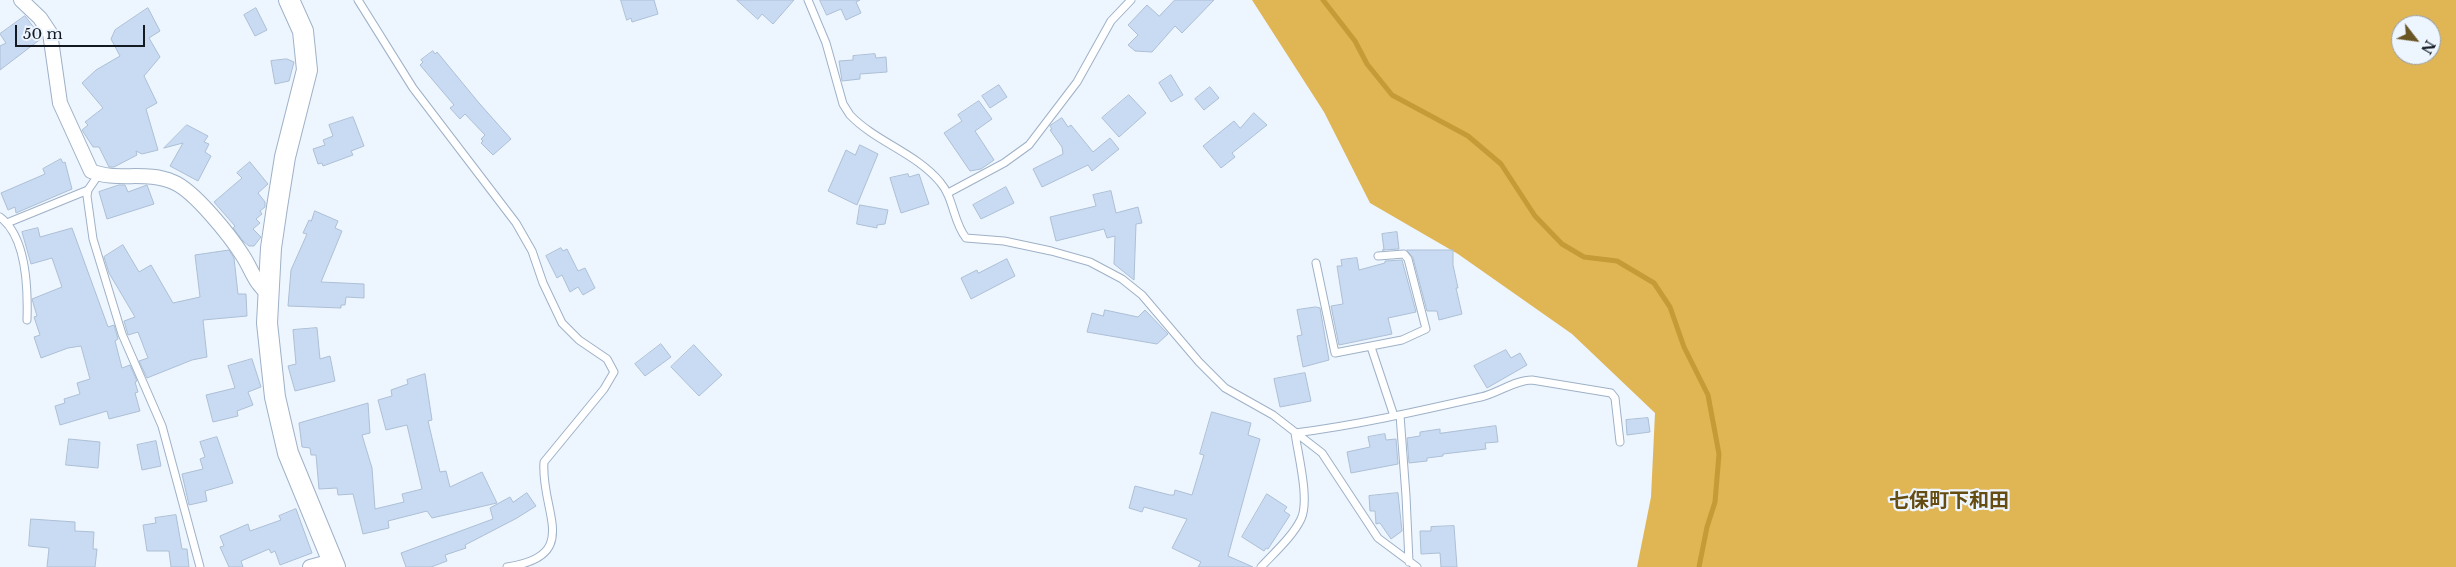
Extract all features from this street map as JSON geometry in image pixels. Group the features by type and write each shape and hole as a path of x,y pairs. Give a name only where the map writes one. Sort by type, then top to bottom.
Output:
{"street":[{"path":"21,0 40,18 50,34 60,103 86,165 91,171 99,174 153,177 180,185 196,199 235,246 249,267 258,286 268,293"},
{"path":"289,0 303,31 307,70 285,157 271,248 267,323 276,397 288,453 334,564 310,567"}],"lane":[{"path":"358,0 413,88 516,223 532,251 543,283 562,323 579,340 607,359 614,372 604,389 544,462 545,486 553,541 537,560 507,567"},
{"path":"808,0 822,29 844,104 850,115 920,164 941,183 948,193 954,214 966,238 1004,241 1051,251 1090,262 1122,279 1142,295 1199,362 1224,388 1273,414 1322,454 1378,538 1417,567"},
{"path":"948,193 1004,162 1029,145 1077,82 1111,21 1131,0"},
{"path":"7,222 88,190 99,174"},
{"path":"88,190 88,215 93,239 122,334 162,426 200,567"},
{"path":"0,217 7,222 19,248 28,286 27,320"},
{"path":"1316,263 1335,353 1402,340 1426,330 1408,259 1404,254 1378,256"},
{"path":"1370,347 1397,416 1406,496 1409,562"},
{"path":"1295,433 1343,428 1397,416 1487,395 1524,380 1532,380 1611,394 1615,398 1620,442"},
{"path":"1261,567 1294,529 1304,511 1304,494 1295,433"}],"shaded area":[{"path":"1252,0 2456,0 2456,567 1637,567 1651,497 1655,413 1572,334 1458,254 1370,203 1324,112"}],"building":[{"path":"621,0 654,0 658,14 632,22 631,18 627,20"},
{"path":"737,0 794,0 773,24 762,14 758,19"},
{"path":"820,0 860,0 856,2 861,13 846,20 841,9 827,15"},
{"path":"1175,0 1214,0 1182,33 1175,26 1152,52 1135,51 1128,45 1138,35 1128,25 1147,5 1159,16"},
{"path":"148,8 160,31 149,38 160,57 144,76 157,103 146,109 158,150 142,154 136,151 137,155 114,167 109,167 99,147 93,147 82,130 88,125 85,122 103,108 82,83 96,70 120,56 111,39 115,30"},
{"path":"256,8 267,30 255,36 244,15"},
{"path":"25,16 42,38 0,70 0,46 6,43 0,34"},
{"path":"433,51 435,54 437,52 511,139 493,155 481,143 483,141 481,139 485,135 465,114 460,119 450,108 454,105 420,65 423,62 421,60"},
{"path":"875,54 876,58 886,57 887,72 860,74 860,79 842,81 839,61 853,60 853,56"},
{"path":"287,59 294,62 289,81 275,84 271,61"},
{"path":"1171,75 1183,95 1171,102 1159,83"},
{"path":"999,85 1007,97 990,108 982,96"},
{"path":"1210,87 1219,98 1204,110 1195,99"},
{"path":"1129,95 1146,113 1119,137 1102,118"},
{"path":"979,101 992,119 975,131 994,160 981,169 970,171 944,133 962,121 958,115"},
{"path":"1254,113 1267,125 1232,153 1235,157 1221,168 1203,146 1234,121 1240,128"},
{"path":"353,117 364,146 351,151 353,155 323,166 322,163 318,164 313,149 325,145 323,140 333,136 329,125"},
{"path":"1062,118 1068,127 1071,125 1093,152 1110,138 1119,149 1092,171 1088,165 1042,187 1033,169 1063,154 1062,147 1050,130 1052,129 1050,126"},
{"path":"187,125 208,136 204,142 209,144 205,152 211,156 198,181 170,166 183,143 164,148"},
{"path":"860,145 878,154 857,205 828,191 846,150 855,155"},
{"path":"61,159 63,163 65,162 72,189 16,213 15,207 8,210 1,193 45,174 43,169"},
{"path":"250,162 268,184 258,193 265,202 265,207 260,211 262,214 256,219 260,223 253,229 261,237 254,246 249,246 243,241 233,228 235,226 214,202 242,178 237,173"},
{"path":"908,174 909,177 919,174 929,204 901,213 890,178"},
{"path":"119,185 125,185 128,192 147,185 154,204 107,219 99,192"},
{"path":"1006,187 1014,203 981,219 973,205"},
{"path":"1111,191 1116,213 1138,207 1142,223 1136,224 1134,280 1114,264 1115,236 1107,238 1104,229 1056,241 1050,217 1096,206 1093,195"},
{"path":"860,205 888,210 885,224 877,225 877,228 857,224"},
{"path":"315,211 338,221 335,228 342,231 321,282 364,284 364,298 346,297 345,305 341,305 341,308 288,306 291,270 307,234 303,233"},
{"path":"38,228 40,237 72,228 108,327 114,325 118,339 115,341 122,368 130,365 137,381 135,382 138,392 135,393 140,411 109,419 107,411 60,425 55,406 65,403 64,399 80,394 77,383 90,379 81,346 68,348 41,358 34,337 40,335 34,317 37,316 32,299 62,287 52,258 31,264 22,232"},
{"path":"1397,232 1399,249 1384,250 1382,234"},
{"path":"123,245 139,272 151,265 173,303 200,297 195,255 229,250 234,258 238,294 246,294 247,316 203,320 207,357 192,360 147,378 139,361 148,358 138,332 128,335 124,321 135,317 109,273 104,257"},
{"path":"561,248 563,251 567,249 578,271 585,268 595,288 583,295 578,287 570,292 562,275 557,278 546,256"},
{"path":"1407,250 1453,250 1453,265 1458,288 1456,288 1462,314 1439,320 1437,311 1427,311 1413,258"},
{"path":"1357,258 1359,270 1385,263 1385,261 1402,260 1416,312 1388,318 1392,334 1339,345 1331,306 1343,304 1337,266 1342,266 1341,260"},
{"path":"1007,259 1015,276 971,299 961,278 977,270 978,273"},
{"path":"1320,308 1329,360 1303,367 1297,336 1302,335 1297,310"},
{"path":"1105,310 1138,317 1145,310 1168,334 1157,344 1087,332 1092,313 1103,316"},
{"path":"317,328 320,359 330,356 335,381 295,391 288,366 296,364 293,330"},
{"path":"661,344 671,357 645,376 635,364"},
{"path":"694,345 722,375 699,396 671,367"},
{"path":"1506,350 1511,358 1520,353 1527,365 1487,388 1474,366"},
{"path":"252,359 261,387 248,392 253,405 237,411 238,416 213,422 206,395 235,388 228,366"},
{"path":"1305,373 1311,401 1280,407 1274,379"},
{"path":"425,374 432,420 428,421 440,472 446,471 450,487 482,472 497,503 432,518 427,511 388,521 389,528 363,534 353,494 338,495 337,488 319,489 316,455 311,455 310,448 302,447 299,423 368,403 370,433 362,435 372,468 375,509 404,502 402,494 422,489 407,425 386,430 378,400 392,396 391,390 408,384 407,380"},
{"path":"1212,412 1251,423 1248,435 1260,439 1228,556 1253,567 1198,567 1201,562 1172,548 1187,519 1144,507 1142,512 1129,508 1135,486 1170,495 1174,495 1175,490 1192,495 1204,455 1200,454"},
{"path":"1648,418 1650,432 1627,435 1626,420"},
{"path":"1496,426 1498,442 1485,443 1486,449 1443,454 1443,456 1427,458 1427,461 1409,463 1407,438 1420,436 1420,432 1440,429 1440,433"},
{"path":"1385,434 1386,440 1396,439 1398,464 1351,473 1347,452 1370,447 1368,437"},
{"path":"217,437 233,483 205,491 207,501 189,505 182,474 203,469 200,459 205,457 200,442"},
{"path":"69,439 100,442 98,468 66,465"},
{"path":"156,441 161,466 142,470 137,445"},
{"path":"527,493 536,506 465,545 466,548 445,555 447,561 431,567 406,567 401,553 493,519 490,508 510,497 513,502"},
{"path":"1398,493 1402,531 1391,539 1380,523 1376,524 1375,511 1370,511 1369,496"},
{"path":"1267,494 1287,507 1284,511 1290,515 1268,549 1266,548 1264,551 1242,537"},
{"path":"296,509 312,553 280,565 275,551 271,553 269,549 241,561 243,567 229,567 220,547 224,546 220,536 248,524 250,531 281,520 279,516"},
{"path":"176,515 182,549 187,549 189,567 171,567 169,551 147,551 143,525 156,523 155,518"},
{"path":"31,519 75,522 75,531 94,532 93,549 97,549 95,567 47,567 49,548 29,546"},
{"path":"1454,526 1457,567 1441,567 1440,553 1421,554 1420,531 1431,531 1431,527"}],"waterway":[{"path":"1323,0 1355,41 1367,64 1392,95 1468,136 1501,164 1535,216 1562,244 1584,257 1617,261 1654,283 1670,307 1684,347 1708,395 1719,454 1715,502 1707,527 1699,567"}],"district":[{"name":"七保町下和田","path":"1949,501"}]}
